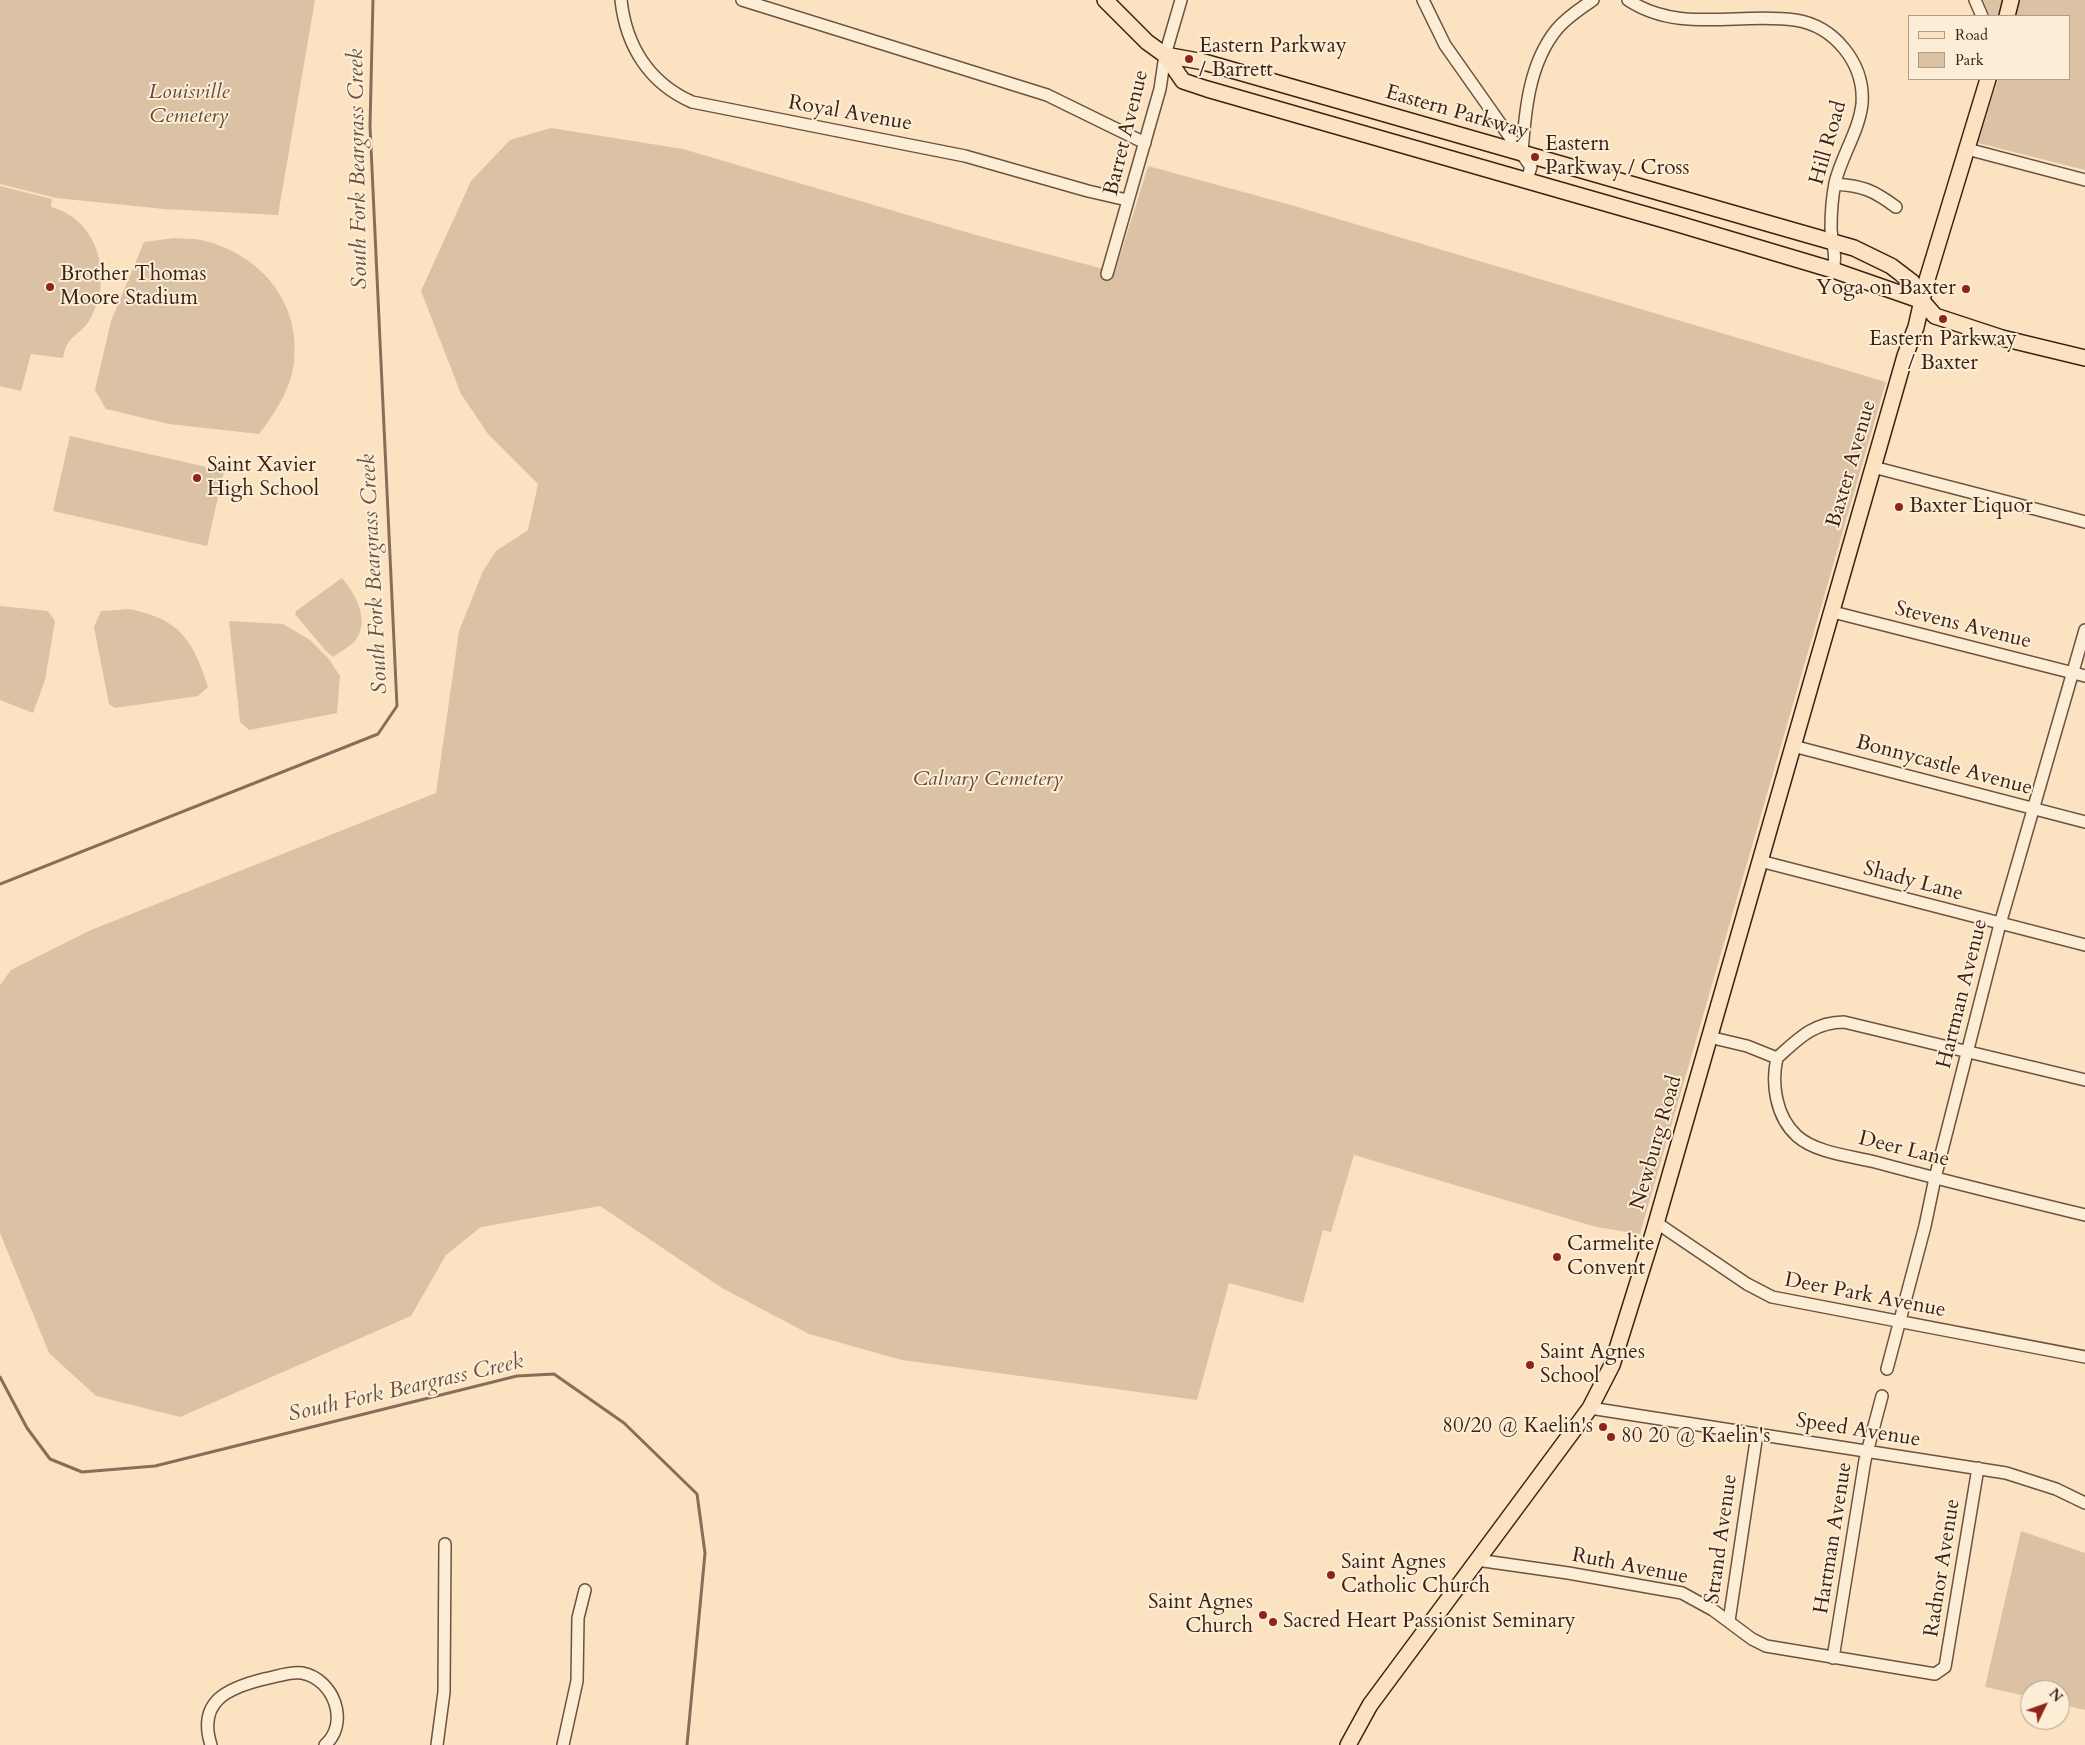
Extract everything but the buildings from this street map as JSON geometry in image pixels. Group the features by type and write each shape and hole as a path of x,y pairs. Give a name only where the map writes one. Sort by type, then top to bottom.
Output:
{"main road":[{"name":"Eastern Parkway","path":"1105,0 1147,42 1165,55 1183,80 1207,89 1456,160 1526,182 1675,223 1833,270 1922,301"},
{"path":"2007,15 2012,0"},
{"name":"Eastern Parkway","path":"1165,55 1204,62 1854,248 1891,266 1912,282 1922,301 1935,316 2002,338 2085,358"},
{"name":"Baxter Avenue","path":"1760,861 1905,356 1916,328 1922,301 1988,80"},
{"name":"Newburg Road","path":"1348,1745 1370,1705 1590,1408 1601,1390 1618,1348 1657,1222 1760,861"}],"street":[{"name":"Royal Avenue","path":"621,0 629,36 651,74 666,88 692,102 957,154 1127,200"},
{"path":"742,0 1047,95 1145,143"},
{"name":"Barret Avenue","path":"1107,274 1123,225 1127,200 1160,89 1165,55 1181,0"},
{"path":"1423,0 1445,45 1531,167 1526,182"},
{"path":"1522,153 1524,118 1531,84 1540,59 1557,29 1594,0"},
{"name":"Hill Road","path":"1628,0 1655,13 1680,19 1797,20 1820,28 1836,39 1853,62 1861,85 1862,103 1835,184 1831,231 1836,258 1833,270"},
{"path":"1976,0 1982,15"},
{"path":"1967,149 2085,180"},
{"path":"1835,184 1869,189 1896,207"},
{"path":"1873,467 2085,522"},
{"name":"Stevens Avenue","path":"1833,612 2085,676"},
{"name":"Hartman Avenue","path":"1886,1369 1926,1226 1935,1178 2000,924 2085,630"},
{"name":"Bonnycastle Avenue","path":"1793,746 2085,822"},
{"name":"Shady Lane","path":"1760,861 2085,945"},
{"path":"1709,1037 1747,1046 1777,1058 1808,1030 1835,1022 1863,1026 2085,1080"},
{"name":"Deer Lane","path":"1777,1058 1774,1071 1777,1101 1783,1117 1798,1136 1824,1149 2085,1215"},
{"name":"Deer Park Avenue","path":"1657,1222 1747,1284 1772,1297 2085,1357"},
{"name":"Hartman Avenue","path":"1833,1658 1867,1451 1882,1396"},
{"name":"Speed Avenue","path":"1590,1408 1978,1468 2031,1480 2085,1503"},
{"name":"Strand Avenue","path":"1728,1621 1757,1434"},
{"name":"Radnor Avenue","path":"1940,1672 1945,1667 1978,1468"},
{"path":"437,1745 444,1692 445,1544"},
{"name":"Ruth Avenue","path":"1477,1560 1568,1573 1682,1593 1728,1621 1752,1640 1766,1646 1924,1673 1940,1672"},
{"path":"563,1745 577,1681 578,1618 585,1590"},
{"path":"211,1745 206,1723 212,1707 226,1692 240,1685 300,1673 310,1676 325,1687 334,1699 338,1722 331,1740 325,1745"}],"green space":[{"name":"Louisville Cemetery","path":"0,0 315,0 278,215 164,209 56,198 0,184"},
{"path":"1983,0 2085,0 2085,170 1978,143 1998,80 2070,80 2070,15 1990,15"},
{"name":"Calvary Cemetery","path":"551,128 683,149 976,235 1115,272 1148,166 1291,205 1886,382 1640,1234 1596,1227 1354,1155 1331,1232 1323,1230 1303,1303 1229,1283 1197,1400 902,1360 809,1334 722,1288 600,1206 481,1227 446,1255 411,1316 180,1417 96,1396 49,1353 0,1233 0,985 11,970 91,930 436,793 459,631 483,571 496,551 528,530 538,484 488,434 461,394 421,291 471,181 510,140"},
{"name":"Brother Thomas Moore Stadium","path":"0,186 52,199 51,207 68,214 81,225 91,238 98,253 101,270 97,305 89,321 68,343 63,358 31,354 21,391 0,386"},
{"path":"174,238 201,240 222,246 241,256 258,268 272,283 283,300 291,319 294,340 294,362 286,391 271,418 259,434 169,424 106,409 95,390 111,321 144,242"},
{"path":"70,436 224,471 207,546 53,511"},
{"path":"342,578 357,601 362,618 361,627 359,635 353,643 333,657 295,614 296,611"},
{"path":"0,606 48,611 55,621 45,680 33,713 0,700"},
{"path":"129,609 161,619 182,634 190,644 208,687 198,696 115,708 109,704 94,627 101,611"},
{"path":"229,621 283,624 310,640 329,659 340,676 337,713 249,730 240,722"},
{"path":"2021,1531 2085,1553 2085,1710 2070,1706 2070,1680 2020,1680 2020,1695 1985,1687"}],"waterway":[{"name":"South Fork Beargrass Creek","path":"0,884 378,734 397,706 370,126 373,0"},
{"name":"South Fork Beargrass Creek","path":"0,1377 27,1428 50,1459 82,1472 155,1466 517,1376 554,1374 624,1423 697,1494 705,1553 687,1745"}],"place":[{"name":"Eastern Parkway / Barrett","path":"1189,59"},
{"name":"Eastern Parkway / Cross","path":"1535,157"},
{"name":"Brother Thomas Moore Stadium","path":"50,287"},
{"name":"Yoga on Baxter","path":"1966,289"},
{"name":"Eastern Parkway / Baxter","path":"1943,319"},
{"name":"Saint Xavier High School","path":"197,478"},
{"name":"Baxter Liquor","path":"1899,507"},
{"name":"Carmelite Convent","path":"1557,1257"},
{"name":"Saint Agnes School","path":"1530,1365"},
{"name":"80/20 @ Kaelin's","path":"1603,1427"},
{"name":"80 20 @ Kaelin's","path":"1611,1437"},
{"name":"Saint Agnes Catholic Church","path":"1331,1575"},
{"name":"Saint Agnes Church","path":"1263,1615"},
{"name":"Sacred Heart Passionist Seminary","path":"1273,1622"}]}
